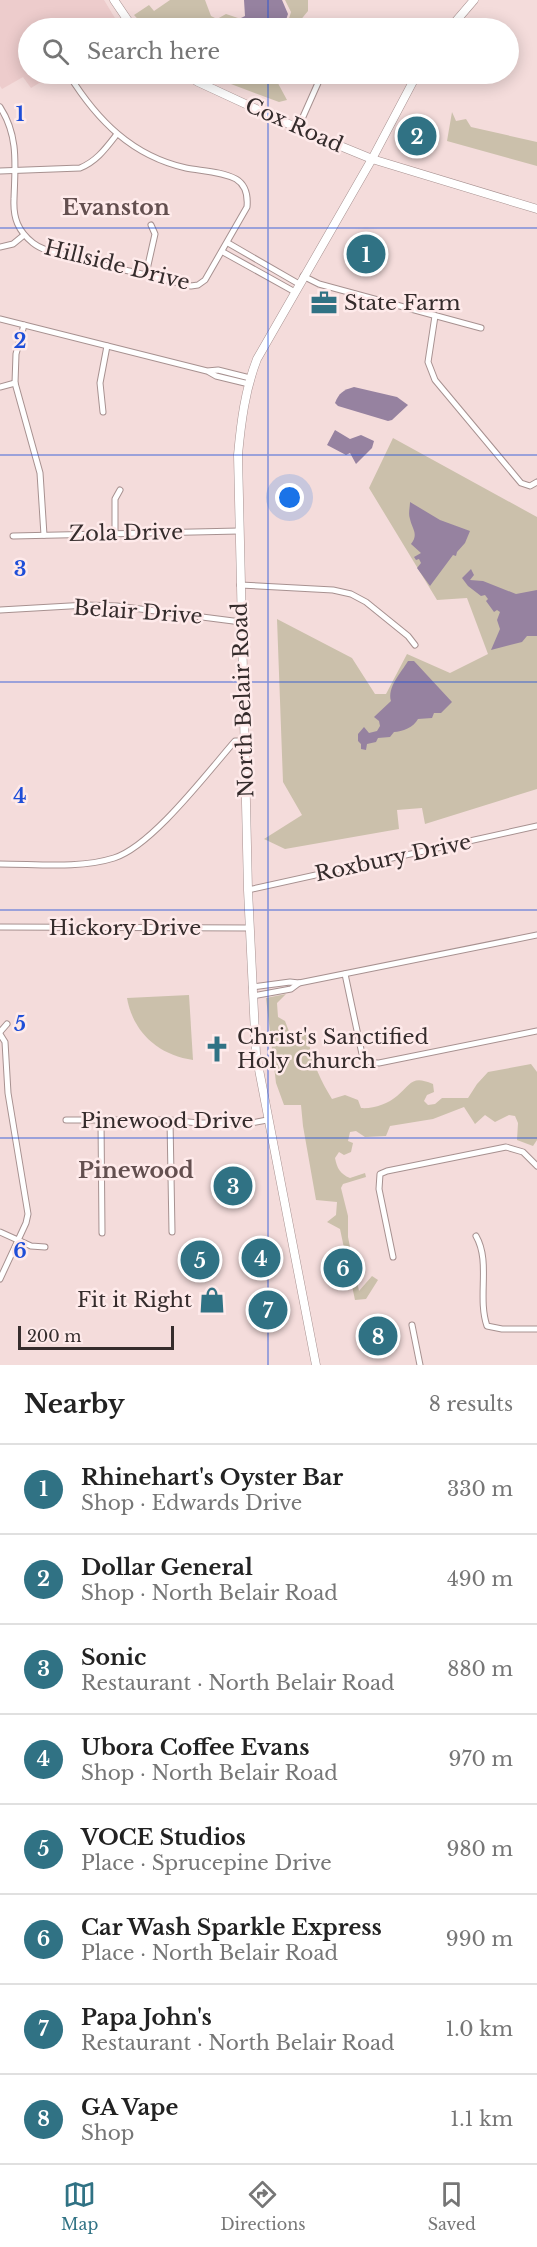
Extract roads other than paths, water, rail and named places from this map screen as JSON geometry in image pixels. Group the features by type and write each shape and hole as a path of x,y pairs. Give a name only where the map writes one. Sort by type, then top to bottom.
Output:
{"main road":[{"path":"114,0 126,18"},
{"path":"459,18 474,0"},
{"name":"Cox Road","path":"202,84 372,159 537,209"},
{"name":"North Belair Road","path":"316,1365 256,1054 248,890 238,455 241,419 257,359 372,159 412,84"}],"street":[{"path":"75,84 83,97 117,134 149,155 165,162 235,178 243,184 248,200 247,207 223,252 295,292"},
{"path":"298,128 318,84"},
{"name":"Hillside Drive","path":"0,107 13,134 15,171 13,212 18,228 34,244 48,250 191,286 198,285 205,280 223,252"},
{"path":"0,171 80,168 90,164 101,154 117,134"},
{"path":"146,274 154,234 151,225"},
{"path":"0,247 13,244 24,235"},
{"path":"228,243 301,280 481,328"},
{"path":"435,316 428,362 435,380 521,483 530,486 537,482"},
{"path":"0,319 207,371 216,376 250,381"},
{"path":"24,325 16,354 15,383 40,473 44,535"},
{"path":"103,411 100,383 107,346"},
{"path":"0,387 15,383"},
{"path":"115,534 115,499 120,489"},
{"name":"Zola Drive","path":"13,536 239,531"},
{"path":"240,585 333,590 351,594 366,602 408,636 415,645"},
{"name":"Belair Drive","path":"0,610 87,605 117,606 241,622"},
{"path":"0,864 96,862 127,853 153,833 235,741 244,741"},
{"name":"Roxbury Drive","path":"248,890 537,826"},
{"name":"Hickory Drive","path":"0,927 250,928"},
{"path":"252,987 299,983 345,975 537,935"},
{"path":"345,975 362,1054 365,1060 371,1063 537,1031"},
{"path":"253,996 291,989 299,983"},
{"path":"276,984 277,992"},
{"path":"0,1279 26,1223 27,1204 8,1093 5,1042 0,1033 7,1024"},
{"path":"0,1094 8,1093"},
{"name":"Pinewood Drive","path":"66,1120 170,1120 198,1124 251,1123 267,1120"},
{"path":"101,1120 102,1233"},
{"path":"170,1120 172,1232"},
{"path":"393,1257 379,1189 380,1174 506,1147 523,1152 537,1166"},
{"path":"0,1232 31,1246 45,1247"},
{"path":"476,1236 482,1246 484,1313 487,1326 502,1329 537,1329"},
{"path":"412,1325 420,1365"}],"place":[{"name":"Dollar General","path":"417,136"},
{"name":"Rhinehart's Oyster Bar","path":"366,254"},
{"name":"State Farm","path":"324,303"},
{"name":"Christ's Sanctified Holy Church","path":"217,1049"},
{"name":"Sonic","path":"233,1186"},
{"name":"Ubora Coffee Evans","path":"261,1258"},
{"name":"VOCE Studios","path":"200,1260"},
{"name":"Car Wash Sparkle Express","path":"343,1268"},
{"name":"Fit it Right","path":"212,1300"},
{"name":"Papa John's","path":"268,1310"},
{"name":"GA Vape","path":"378,1336"}],"district":[{"name":"Evanston","path":"116,207"},
{"name":"Pinewood","path":"136,1170"}]}
